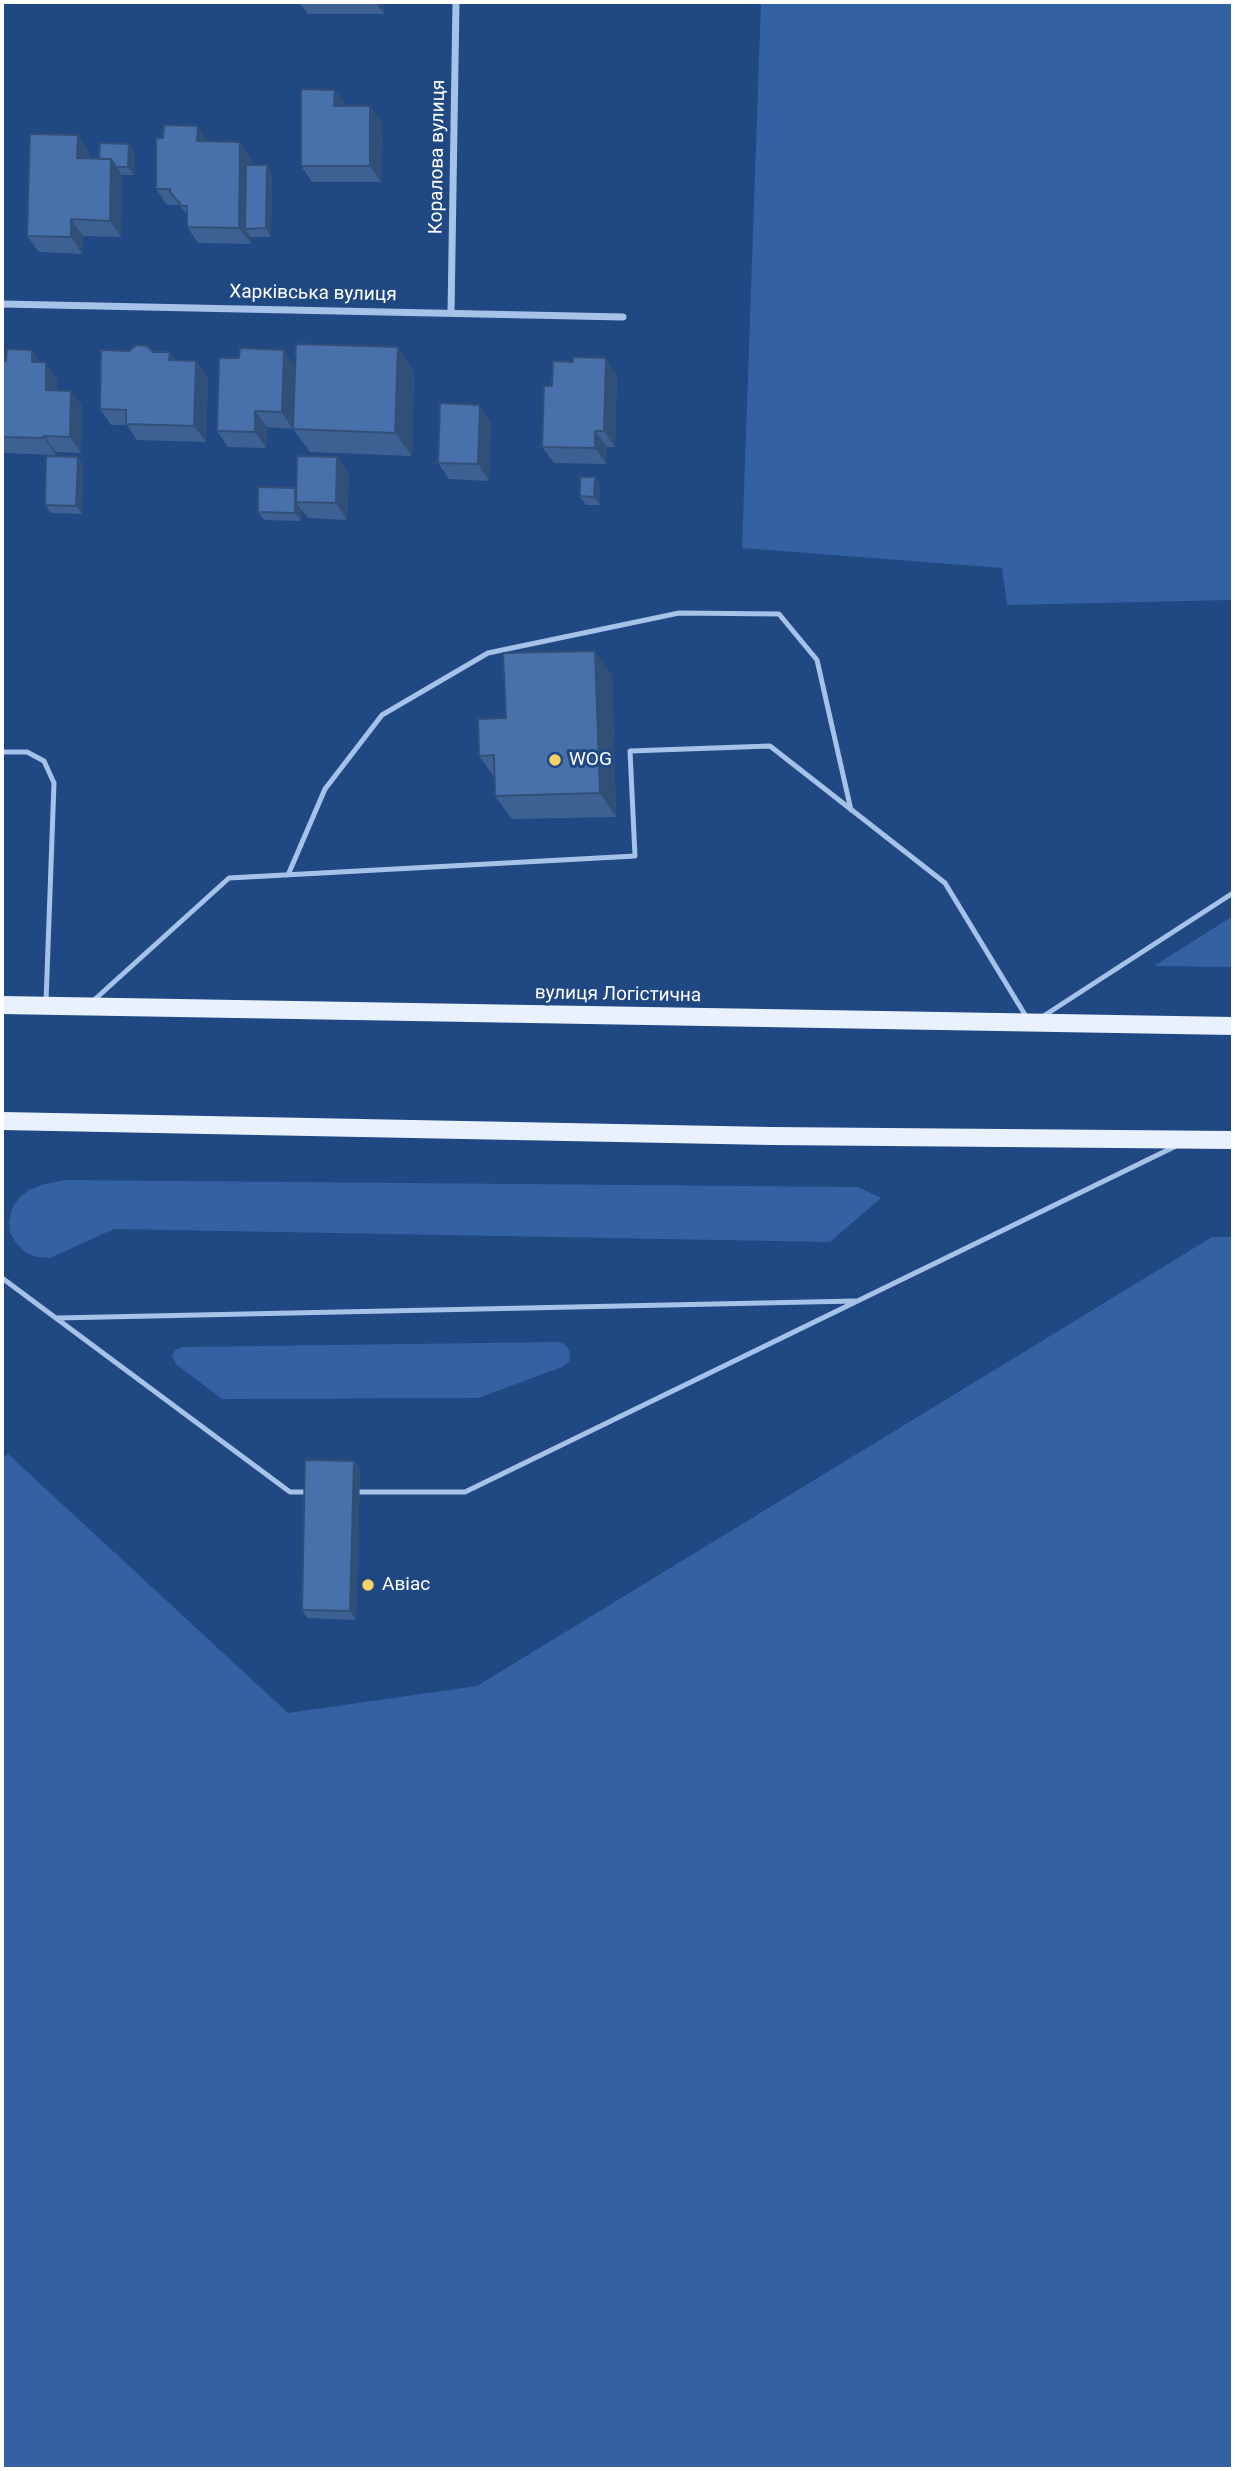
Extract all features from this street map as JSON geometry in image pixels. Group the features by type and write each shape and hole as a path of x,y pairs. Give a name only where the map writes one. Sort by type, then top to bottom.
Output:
{"main road":[{"name":"вулиця Логістична","path":"2,1004 1233,1026"},
{"path":"2,1121 771,1136 1233,1140"}],"street":[{"name":"Коралова вулиця","path":"451,313 456,2"},
{"name":"Харківська вулиця","path":"2,304 623,317"}],"lane":[{"path":"288,875 325,789 382,715 488,653 680,612 779,614 817,660 851,810"},
{"path":"88,1006 229,878 635,856 630,751 771,746 945,883 1031,1024 1233,893"},
{"path":"2,752 27,752 44,761 54,783 46,1005"},
{"path":"359,1492 466,1492 1191,1139"},
{"path":"2,1278 290,1492 311,1492"},
{"path":"57,1318 857,1301"}],"shaded area":[{"path":"761,2 1233,2 1233,600 1007,605 1002,568 742,548"},
{"path":"1233,916 1233,967 1154,966"},
{"path":"65,1180 858,1187 881,1198 830,1242 114,1229 50,1258 26,1253 10,1233 12,1208 29,1190"},
{"path":"1212,1237 1233,1237 1233,2469 2,2469 2,1458 8,1454 288,1713 477,1686"},
{"path":"559,1342 566,1345 570,1353 569,1362 562,1367 478,1398 222,1399 176,1364 172,1357 175,1350 182,1347"}],"building":[{"path":"301,89 335,90 334,106 370,106 370,166 301,166"},
{"path":"164,125 198,126 197,141 240,142 239,228 187,227 187,206 182,206 170,189 156,189 156,138 163,138"},
{"path":"30,134 78,135 77,158 111,159 110,221 71,219 71,237 27,236"},
{"path":"100,143 129,144 128,167 116,167 111,159 99,159"},
{"path":"246,165 267,165 266,228 245,229"},
{"path":"296,344 398,347 395,433 293,429"},
{"path":"136,345 147,346 153,352 170,352 169,360 196,361 194,426 126,424 126,410 100,409 101,350 129,351"},
{"path":"240,348 284,350 282,412 255,411 255,432 217,431 219,358 239,358"},
{"path":"7,349 32,350 32,362 46,362 46,390 71,391 70,437 2,437 2,361 6,361"},
{"path":"573,357 606,358 604,431 595,431 595,448 542,447 544,386 552,386 553,361 573,362"},
{"path":"440,403 480,405 478,464 438,463"},
{"path":"46,456 78,457 76,506 45,505"},
{"path":"297,456 337,457 336,503 296,502"},
{"path":"580,477 595,477 594,497 580,496"},
{"path":"258,487 295,488 295,513 258,512"},
{"name":"WOG","path":"595,651 600,793 495,796 494,755 479,756 478,719 506,718 503,653"},
{"path":"305,1460 354,1461 350,1611 302,1610"}],"place":[{"name":"WOG","path":"555,760"},
{"name":"Авіас","path":"368,1585"}]}
